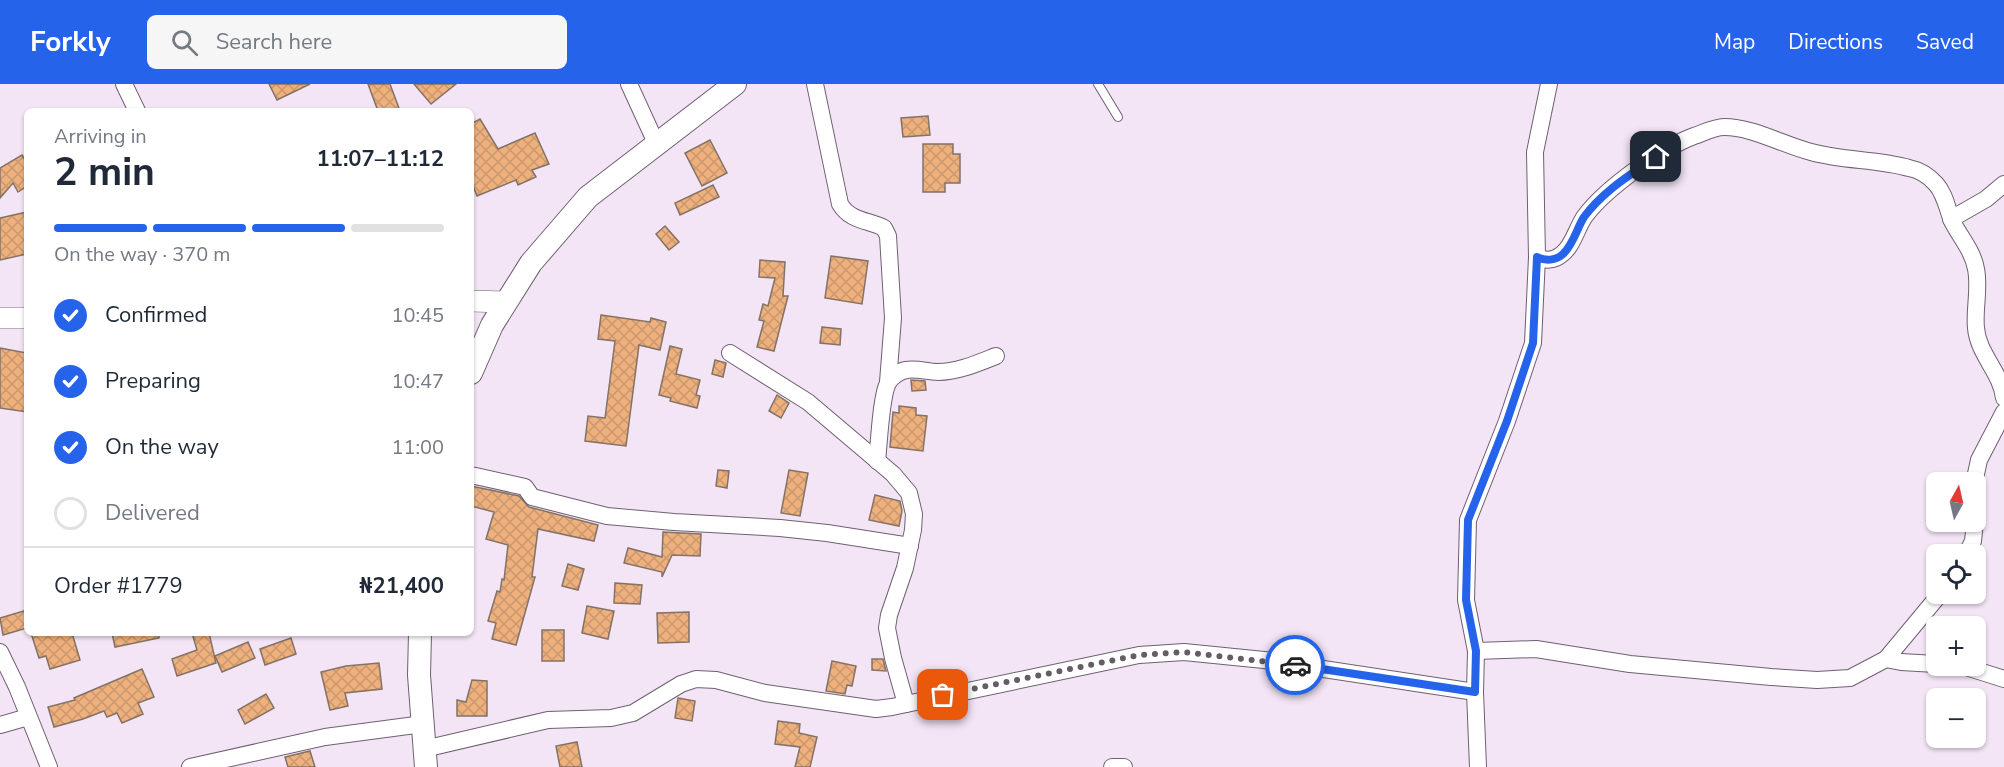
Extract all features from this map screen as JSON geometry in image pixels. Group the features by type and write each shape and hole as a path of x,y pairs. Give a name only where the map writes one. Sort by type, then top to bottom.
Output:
{"main road":[{"path":"474,366 492,325 531,263 588,197 735,84"},
{"path":"420,636 419,675 425,758"}],"street":[{"path":"124,84 136,108"},
{"path":"629,84 656,143"},
{"path":"815,84 840,204 845,213 884,228 888,236 893,318 888,382 877,461"},
{"path":"1478,767 1476,651 1466,600 1468,520 1507,421 1533,343 1537,257 1535,152 1549,84"},
{"path":"1537,257 1544,260 1553,259 1563,254 1584,218 1598,201 1619,183 1656,157 1691,137 1722,126 1743,129 1824,156 1883,162 1911,168 1935,182 1942,192 1951,219 1971,252 1976,269 1978,343 1993,366 2003,389 2004,398"},
{"path":"1951,219 1986,199 2004,184"},
{"path":"474,301 506,302"},
{"path":"0,318 24,318"},
{"path":"730,353 808,402 893,474 909,493 914,514 910,546 887,628 906,704"},
{"path":"888,382 904,370 920,369 939,372 969,367 996,356"},
{"path":"1976,472 1979,460 2004,414"},
{"path":"474,476 525,487 532,497 607,516 780,528 910,546"},
{"path":"1476,651 1536,649 1630,664 1817,680 1850,678 1886,659 1932,604"},
{"path":"0,652 17,687 49,767"},
{"path":"425,758 548,720 612,718 633,713 681,684 696,680 716,680 765,693 876,709 1139,655 1184,652 1264,660 1475,692"},
{"path":"1886,659 1926,663"},
{"path":"1986,673 2004,679"},
{"path":"0,725 28,717"},
{"path":"190,767 325,737 423,724"},
{"path":"1112,767 1124,767"}],"lane":[{"path":"1098,84 1118,117"}],"building":[{"path":"269,84 310,84 277,100"},
{"path":"368,84 390,84 399,108 377,108"},
{"path":"414,84 456,84 431,104"},
{"path":"928,116 930,135 903,137 901,118"},
{"path":"480,119 498,149 535,133 549,164 532,170 536,177 518,185 516,180 477,196 474,188 474,122"},
{"path":"710,140 727,173 702,186 685,153"},
{"path":"923,144 953,144 953,154 960,154 960,183 945,183 945,192 923,192"},
{"path":"22,155 24,158 24,188 18,192 13,183 0,198 0,168"},
{"path":"713,185 719,197 680,215 675,203"},
{"path":"24,213 24,255 0,260 0,218"},
{"path":"665,226 679,242 669,250 656,234"},
{"path":"831,256 868,261 862,304 825,298"},
{"path":"760,260 785,262 783,296 788,296 774,351 757,347 764,321 759,320 763,304 768,306 775,278 759,277"},
{"path":"601,315 650,322 651,318 666,322 660,350 639,345 626,446 585,441 588,416 605,418 615,341 598,339"},
{"path":"822,327 841,329 840,345 820,343"},
{"path":"670,346 682,349 676,374 700,380 696,395 700,396 697,408 670,401 671,398 659,395"},
{"path":"0,348 24,352 24,412 0,408"},
{"path":"715,360 726,363 723,377 712,374"},
{"path":"911,380 925,381 926,390 912,391"},
{"path":"777,395 789,403 781,418 769,411"},
{"path":"899,406 916,408 916,415 927,416 923,451 890,447 893,412 899,413"},
{"path":"718,470 729,471 727,488 716,486"},
{"path":"789,470 808,473 800,516 781,513"},
{"path":"474,487 519,496 529,507 598,525 594,541 538,529 532,577 535,577 516,645 492,639 496,623 488,621 497,591 500,592 502,579 504,580 508,545 486,539 494,512 474,507"},
{"path":"875,495 900,501 902,511 899,526 869,520"},
{"path":"663,532 701,534 700,556 672,555 662,577 662,572 624,563 628,548 662,557"},
{"path":"568,564 584,569 578,590 562,586"},
{"path":"615,583 642,585 640,604 614,603"},
{"path":"587,606 614,611 608,639 582,633"},
{"path":"24,611 24,629 3,635 0,618"},
{"path":"689,612 689,642 658,643 657,613"},
{"path":"542,630 564,630 564,661 542,661"},
{"path":"32,636 73,636 80,660 50,669 46,656 39,658"},
{"path":"113,636 159,636 159,638 115,647"},
{"path":"193,636 210,636 216,663 177,676 172,659 197,650"},
{"path":"291,638 296,654 265,665 260,649"},
{"path":"248,642 255,658 222,672 215,656"},
{"path":"872,659 883,659 886,671 872,670"},
{"path":"832,661 856,666 852,686 847,685 845,694 826,691"},
{"path":"379,663 382,689 345,693 348,706 330,710 321,672 346,666"},
{"path":"142,669 154,697 138,703 143,714 122,723 117,713 107,717 104,711 54,727 48,707 75,700 74,698"},
{"path":"472,680 487,681 487,716 457,716 457,700 466,702"},
{"path":"266,694 274,708 245,724 238,710"},
{"path":"678,698 695,701 692,721 675,718"},
{"path":"778,721 800,724 799,733 817,737 810,767 795,767 800,747 775,744"},
{"path":"577,742 582,767 560,767 556,746"},
{"path":"310,751 315,767 288,767 285,757"}],"way so far":[{"path":"943,695 1139,655 1184,652 1295,665"}],"route":[{"path":"1295,665 1475,692 1476,651 1466,600 1468,520 1507,421 1533,343 1537,257 1544,260 1553,259 1563,254 1584,218 1598,201 1656,157"}]}
